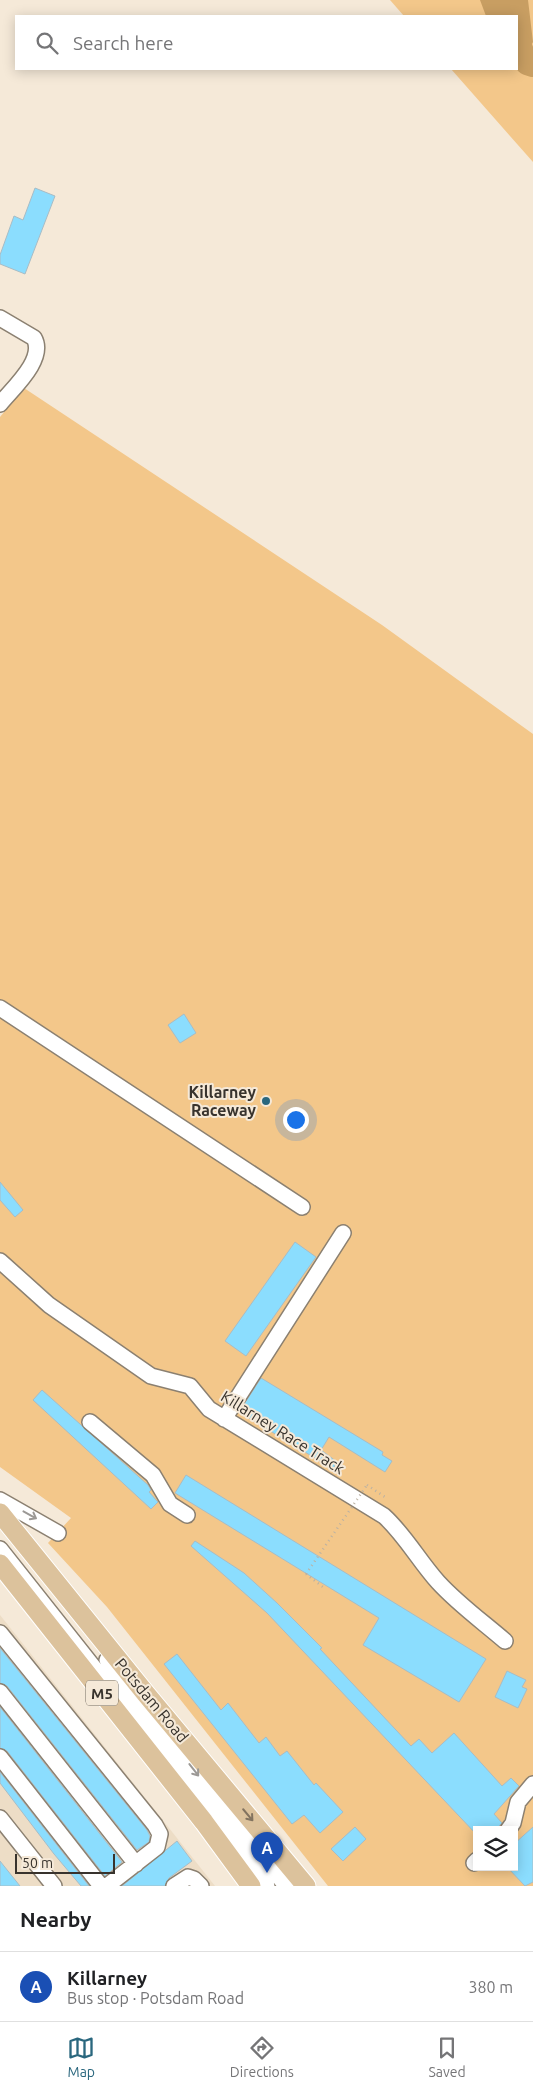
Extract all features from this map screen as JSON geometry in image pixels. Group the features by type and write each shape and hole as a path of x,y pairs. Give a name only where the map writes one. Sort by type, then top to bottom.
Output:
{"main road":[{"name":"Potsdam Road","path":"0,1513 146,1694 306,1886"},
{"name":"Potsdam Road","path":"0,1564 204,1822 251,1886"}],"street":[{"path":"0,318 34,338 38,350 30,365 0,404"},
{"path":"0,1008 302,1207"},
{"path":"224,1419 343,1233"},
{"name":"Killarney Race Track","path":"0,1261 49,1305 104,1345 151,1376 190,1386 209,1410 384,1516 395,1526 437,1581 454,1599 506,1641"},
{"path":"90,1422 153,1475 170,1504 187,1515"},
{"path":"0,1500 58,1533"},
{"path":"0,1526 286,1886"},
{"path":"0,1549 267,1886"},
{"path":"0,1633 155,1825 160,1834 159,1844 107,1886"},
{"path":"0,1692 136,1864"},
{"path":"0,1757 101,1886"},
{"path":"511,1826 518,1802 533,1784"},
{"path":"0,1818 54,1886"},
{"path":"174,1886 188,1877 201,1886"}],"path":[{"path":"323,1587 306,1574 367,1485 385,1497"}],"shaded area":[{"path":"390,0 533,0 533,162 452,70 518,70 518,15 403,15"},
{"path":"480,0 528,0 533,42 528,50 527,63 518,56 518,15 486,15"},
{"name":"Killarney Raceway","path":"24,388 382,625 533,734 533,1886 328,1886 107,1607 48,1543 71,1518 0,1467 0,417"},
{"path":"0,1615 215,1886 0,1886"}],"building":[{"path":"35,188 55,196 25,274 0,264 0,255 14,216 23,220"},
{"path":"184,1014 196,1033 180,1043 168,1025"},
{"path":"0,1182 23,1210 15,1217 0,1200"},
{"path":"295,1242 316,1257 246,1356 225,1341"},
{"path":"261,1378 383,1452 382,1455 392,1461 385,1472 329,1437 321,1450 337,1462 333,1469 239,1412"},
{"path":"42,1390 148,1485 151,1490 149,1492 158,1502 151,1509 33,1400"},
{"path":"186,1475 486,1659 459,1702 363,1645 379,1618 175,1493"},
{"path":"195,1541 244,1573 277,1603 322,1648 320,1649 411,1746 419,1739 432,1753 454,1733 502,1786 511,1778 519,1786 494,1814 502,1823 499,1826 473,1826 473,1831 267,1613 191,1546"},
{"path":"0,1648 147,1830 150,1836 149,1842 137,1850 7,1686 0,1683"},
{"path":"177,1654 221,1710 228,1703 259,1743 266,1737 280,1756 287,1751 314,1785 316,1783 343,1812 320,1833 304,1815 292,1824 164,1664"},
{"path":"507,1671 526,1680 522,1687 527,1689 518,1708 495,1697"},
{"path":"0,1707 122,1862 105,1876 7,1751 0,1748"},
{"path":"0,1772 89,1886 81,1886 54,1854 0,1783"},
{"path":"355,1827 366,1839 343,1861 331,1849"},
{"path":"533,1827 533,1882 525,1886 511,1871 518,1871 518,1840"},
{"path":"177,1841 192,1861 169,1878 165,1886 122,1886"},
{"path":"0,1861 20,1886 0,1886"}],"waterway":[{"path":"518,42 527,63 533,65"}],"place":[{"name":"Killarney Raceway","path":"266,1101"},
{"name":"Killarney","path":"267,1873"}]}
